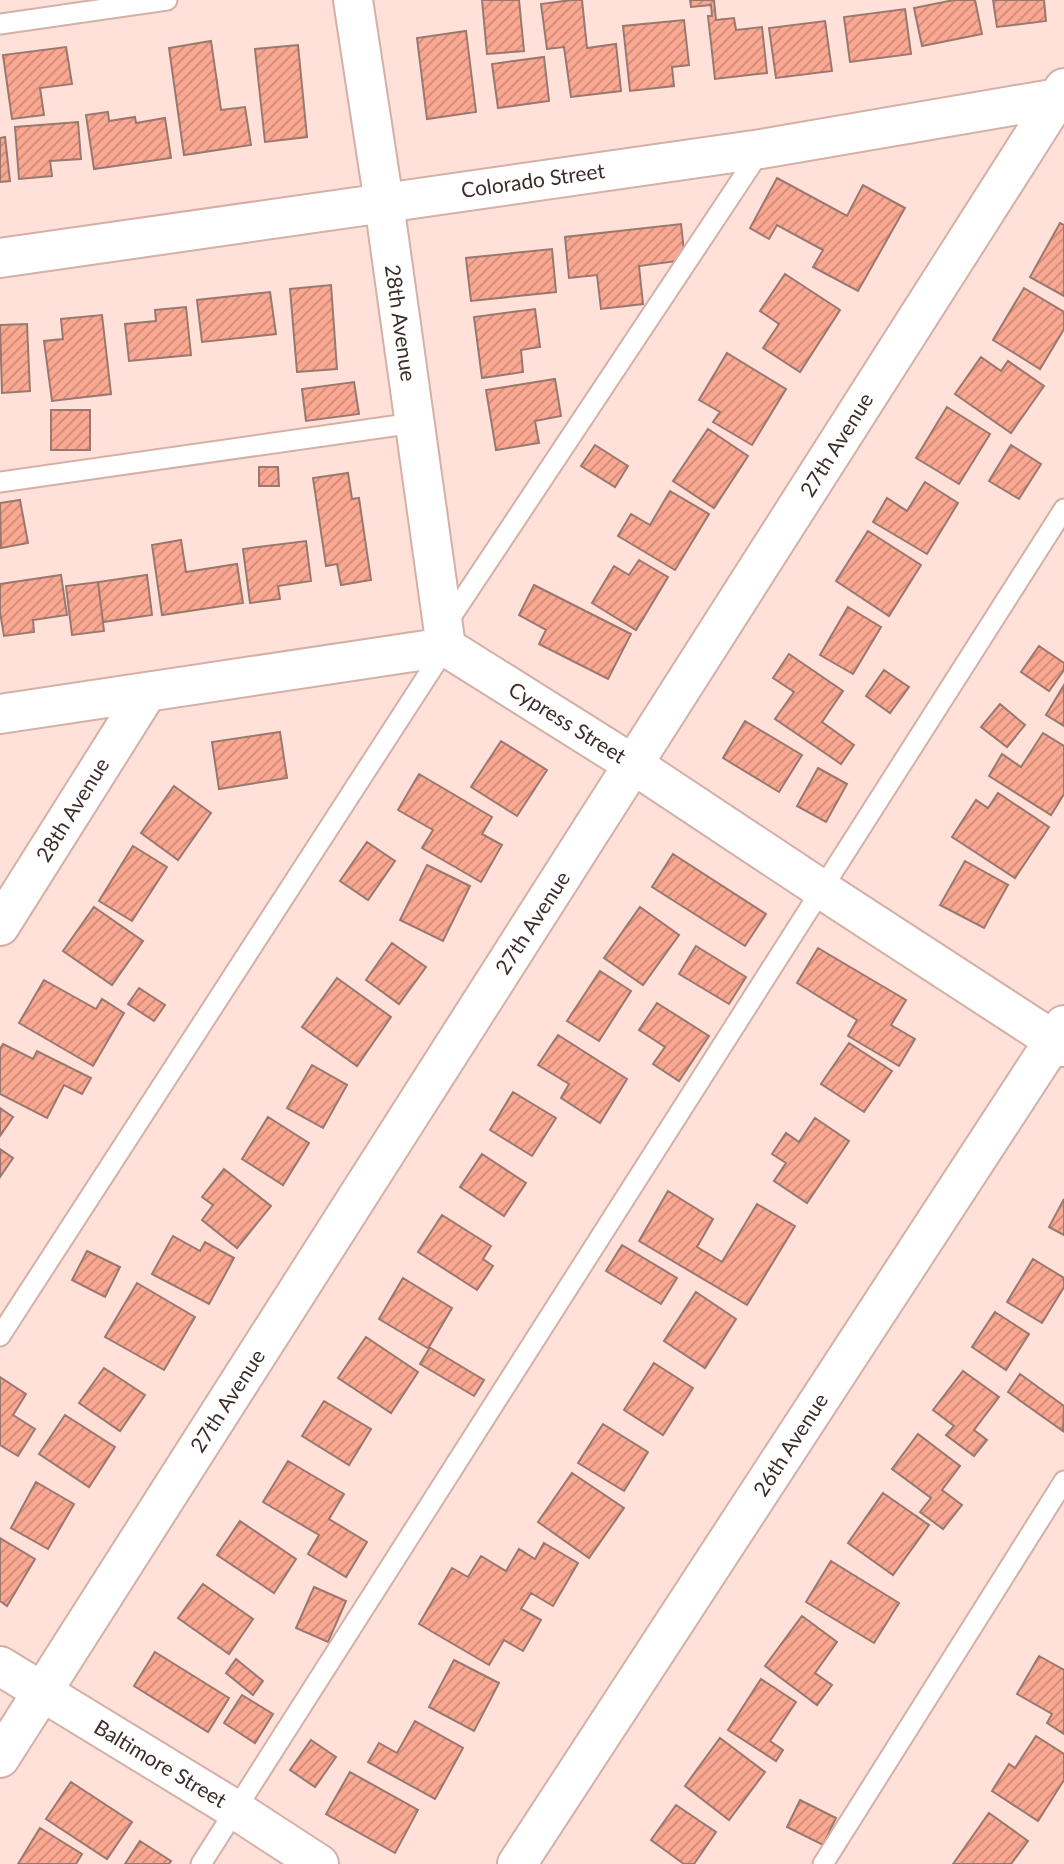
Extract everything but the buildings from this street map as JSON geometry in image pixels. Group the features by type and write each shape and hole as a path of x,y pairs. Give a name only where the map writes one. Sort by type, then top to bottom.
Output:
{"street":[{"name":"28th Avenue","path":"353,0 445,637"},
{"name":"Colorado Street","path":"0,258 761,149 1062,94"},
{"name":"27th Avenue","path":"0,1758 1062,94"},
{"name":"Cypress Street","path":"445,637 821,889 1061,1038"},
{"path":"0,714 146,694 445,637"},
{"name":"28th Avenue","path":"0,926 146,694"},
{"name":"26th Avenue","path":"517,1864 1061,1038"},
{"name":"Baltimore Street","path":"0,1666 236,1810 319,1864"}],"lane":[{"path":"0,23 166,0"},
{"path":"0,1336 445,637 761,149"},
{"path":"0,482 414,423"},
{"path":"201,1864 1064,509"},
{"path":"823,1864 1064,1481"}]}
